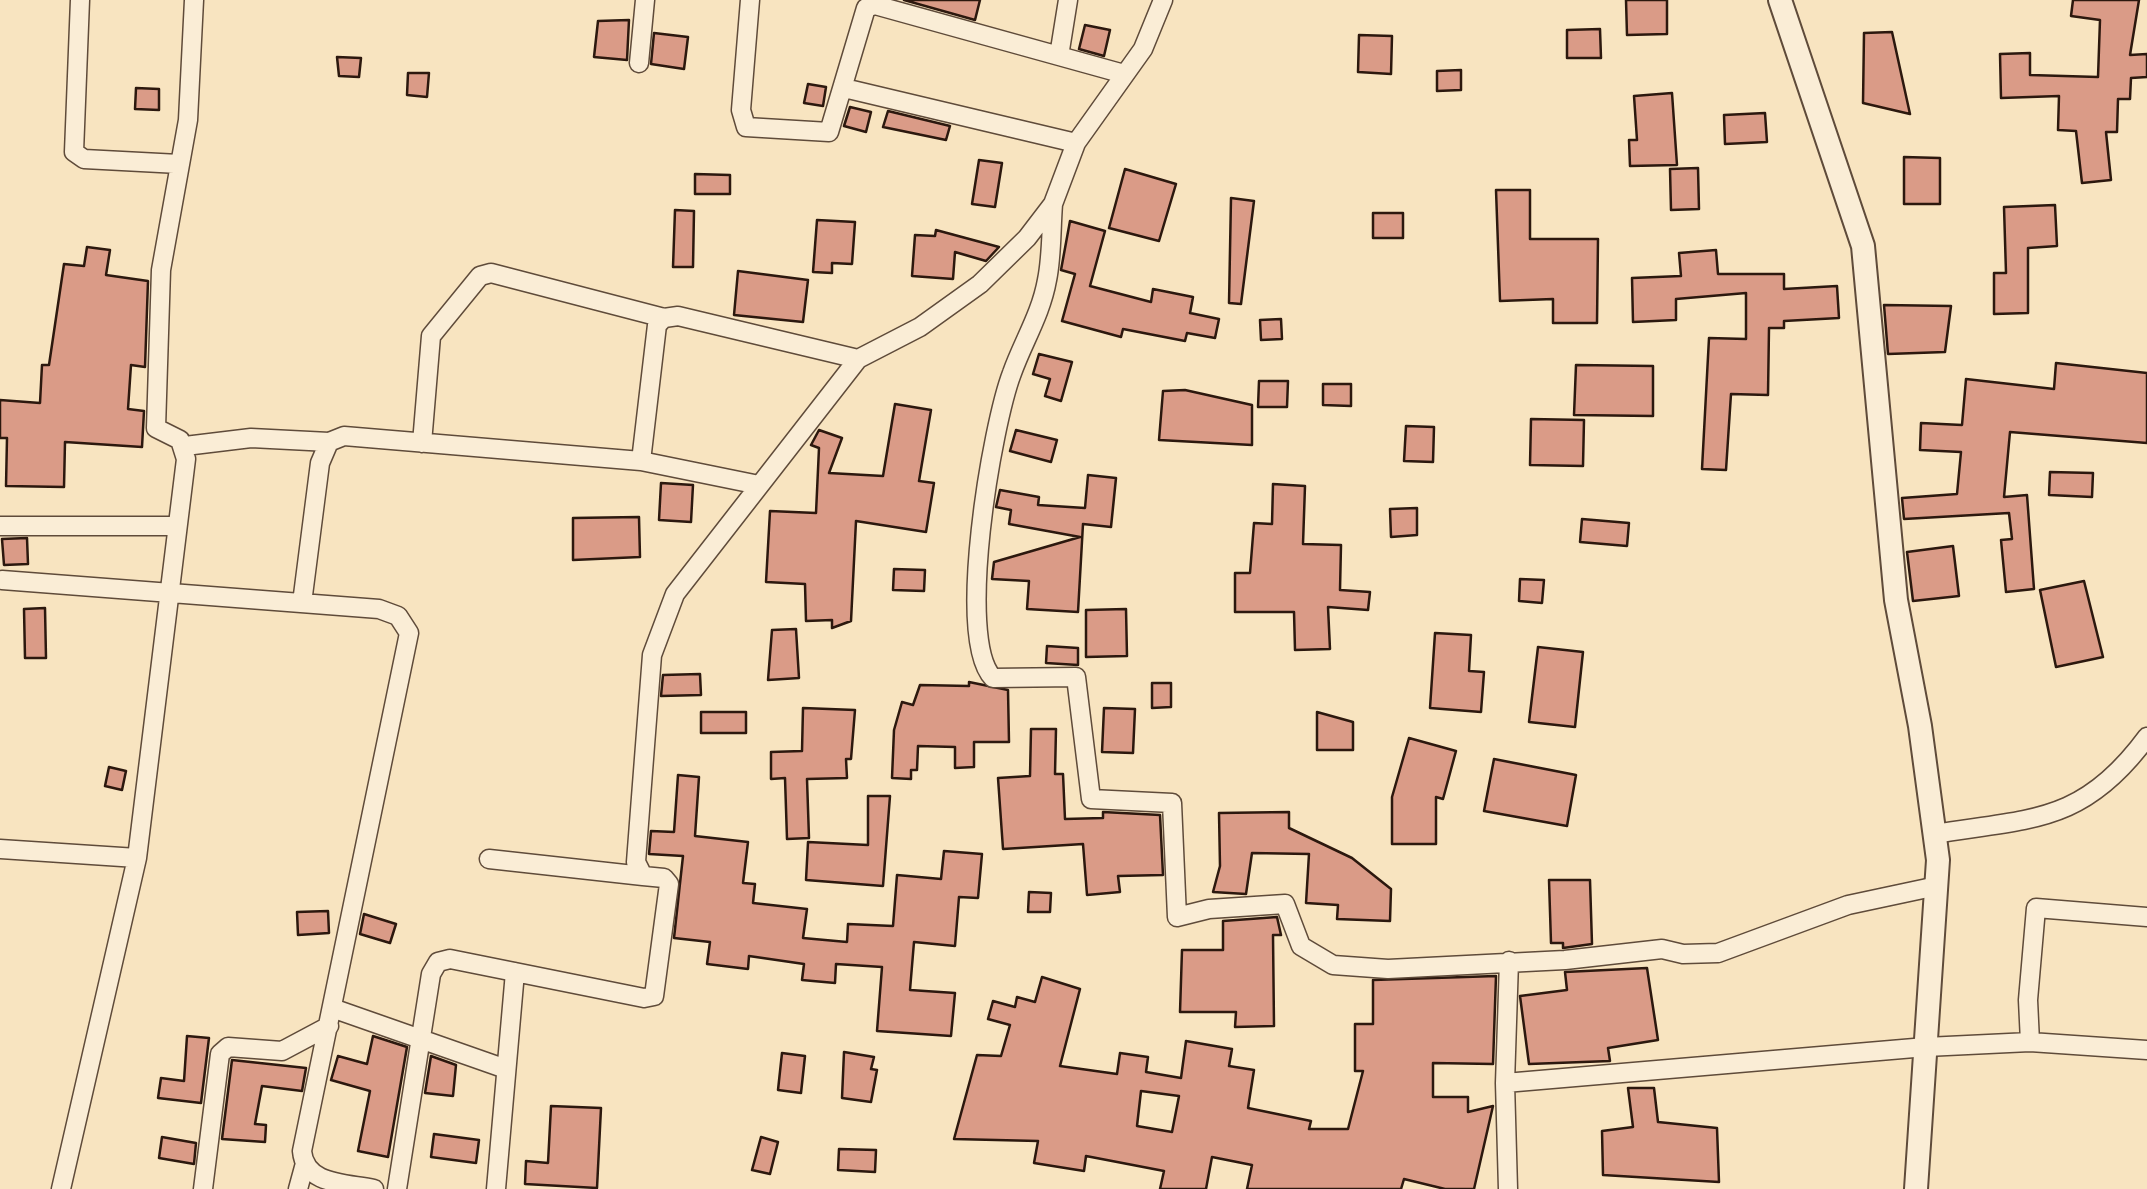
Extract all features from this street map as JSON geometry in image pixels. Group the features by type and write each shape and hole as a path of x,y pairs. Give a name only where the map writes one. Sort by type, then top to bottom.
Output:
{"street":[{"path":"80,0 74,152 84,158 179,164"},
{"path":"194,0 192,89 162,270 156,428 185,446 251,438 329,442 344,436 642,461 759,485"},
{"path":"639,63 645,0"},
{"path":"750,0 741,110 746,127 829,132 866,8 875,5 1124,74"},
{"path":"1059,56 1068,0"},
{"path":"643,876 636,862 652,655 675,594 858,359 920,327 980,284 1027,238 1053,204 1076,143 1143,48 1163,0"},
{"path":"1780,0 1863,246 1896,600 1920,726 1934,834 1937,886 1916,1189"},
{"path":"844,88 1076,143"},
{"path":"1053,204 1048,279 1036,320 1010,376 980,525 976,648 983,668 993,678 1076,676 1090,799 1172,803 1177,917 1209,909 1285,904 1301,946 1332,965 1388,970 1565,960 1662,949 1683,954 1718,953 1848,905 1937,886"},
{"path":"422,443 432,336 480,276 491,273 664,318 678,316 858,359"},
{"path":"642,461 658,326 664,318"},
{"path":"302,603 320,463 329,442"},
{"path":"61,1189 137,858 185,446"},
{"path":"0,526 176,526"},
{"path":"2,580 378,609 398,616 409,633 302,1151 304,1167 298,1189"},
{"path":"1934,834 2044,816 2089,798 2109,784 2147,737"},
{"path":"0,848 137,858"},
{"path":"397,1189 431,974 438,962 450,959 654,996 670,892 664,878 489,859"},
{"path":"2030,1042 2028,1000 2036,908 2147,917"},
{"path":"1508,1189 1505,1084 1509,961"},
{"path":"496,1189 515,972"},
{"path":"203,1189 220,1054 228,1047 282,1051 331,1017 420,1039 506,1069"},
{"path":"1505,1084 1926,1046 2030,1042 2147,1050"},
{"path":"304,1167 312,1176 374,1189"}],"building":[{"path":"904,0 980,0 975,20"},
{"path":"1626,0 1667,0 1667,34 1627,35"},
{"path":"2073,0 2139,0 2130,55 2147,54 2147,77 2131,78 2130,99 2118,99 2117,132 2106,132 2111,180 2082,183 2076,131 2058,130 2059,96 2001,98 2000,54 2030,53 2030,75 2098,77 2100,20 2071,16"},
{"path":"629,20 627,60 594,57 598,21"},
{"path":"1085,25 1110,30 1104,56 1079,49"},
{"path":"1600,29 1601,58 1567,58 1567,30"},
{"path":"1892,32 1910,114 1863,103 1864,33"},
{"path":"654,33 688,37 684,69 651,64"},
{"path":"1359,35 1392,36 1391,74 1358,72"},
{"path":"337,57 361,58 359,77 339,76"},
{"path":"1461,70 1461,90 1437,91 1437,71"},
{"path":"408,73 429,73 427,97 407,95"},
{"path":"808,84 826,87 823,106 804,103"},
{"path":"136,88 159,89 159,110 135,109"},
{"path":"1672,93 1677,165 1630,166 1629,140 1637,140 1634,96"},
{"path":"850,107 871,112 866,132 844,126"},
{"path":"888,111 950,126 946,140 883,127"},
{"path":"1765,113 1767,142 1725,144 1724,115"},
{"path":"1904,157 1940,158 1940,204 1904,204"},
{"path":"979,160 1002,163 995,207 972,204"},
{"path":"1698,168 1699,209 1671,210 1670,169"},
{"path":"1125,169 1176,184 1159,241 1109,228"},
{"path":"695,174 730,175 730,194 695,194"},
{"path":"1496,190 1530,190 1530,239 1598,239 1597,323 1553,323 1553,299 1500,301"},
{"path":"1231,198 1254,201 1241,304 1229,303"},
{"path":"2055,205 2057,246 2028,248 2028,313 1994,314 1994,273 2006,273 2004,207"},
{"path":"675,210 694,211 693,267 673,267"},
{"path":"1373,213 1403,213 1403,238 1373,238"},
{"path":"817,220 855,222 852,264 832,263 832,273 813,272"},
{"path":"1070,221 1105,231 1090,286 1151,302 1153,289 1193,297 1190,313 1219,319 1215,338 1187,333 1185,341 1123,329 1121,337 1062,321 1075,274 1061,270"},
{"path":"936,230 999,247 986,261 955,252 953,279 912,276 915,235 935,236"},
{"path":"87,247 110,250 106,275 148,281 145,367 131,365 128,409 144,411 142,447 65,442 64,487 6,486 7,438 0,438 0,400 40,403 42,365 49,365 64,264 84,266"},
{"path":"1716,250 1718,274 1784,274 1784,289 1837,286 1839,318 1784,321 1784,328 1769,328 1768,395 1731,394 1726,470 1702,469 1709,338 1746,339 1746,293 1676,299 1676,320 1633,322 1632,278 1681,276 1679,253"},
{"path":"738,271 808,280 803,322 734,315"},
{"path":"1884,305 1951,306 1945,352 1888,354"},
{"path":"1281,319 1282,339 1261,340 1260,320"},
{"path":"1039,354 1072,362 1061,401 1045,396 1050,379 1033,374"},
{"path":"2056,363 2147,373 2147,443 2010,432 2004,497 2027,495 2034,589 2006,592 2001,540 2012,539 2009,513 1904,519 1902,498 1957,494 1961,452 1920,450 1921,423 1962,425 1966,379 2054,389"},
{"path":"1576,365 1653,366 1653,416 1574,415"},
{"path":"1259,381 1288,381 1287,407 1258,407"},
{"path":"1323,384 1351,384 1351,406 1323,405"},
{"path":"1185,390 1252,405 1252,445 1159,440 1163,391"},
{"path":"895,404 931,410 919,481 934,483 926,532 856,521 851,621 832,628 832,620 806,621 805,584 766,582 770,511 816,513 819,448 811,445 819,430 842,438 829,473 883,476"},
{"path":"1531,419 1584,420 1583,466 1530,465"},
{"path":"1406,426 1434,427 1433,462 1404,461"},
{"path":"1016,430 1057,440 1051,462 1010,451"},
{"path":"2050,472 2093,473 2092,497 2049,495"},
{"path":"1088,475 1116,478 1111,527 1083,524 1078,612 1027,609 1029,581 992,579 994,562 1080,537 1009,524 1011,510 996,507 1000,490 1039,497 1038,505 1085,508"},
{"path":"661,483 693,485 691,522 659,520"},
{"path":"1273,484 1305,486 1303,544 1341,545 1340,590 1370,592 1368,610 1328,607 1330,649 1295,650 1294,612 1235,612 1235,573 1250,573 1254,523 1272,524"},
{"path":"1417,508 1417,535 1391,537 1390,509"},
{"path":"639,517 640,557 573,560 573,518"},
{"path":"1582,519 1629,523 1627,546 1580,542"},
{"path":"27,538 28,564 4,565 2,539"},
{"path":"1953,546 1959,596 1913,601 1907,552"},
{"path":"894,569 925,570 924,591 893,590"},
{"path":"1520,579 1544,580 1542,603 1519,601"},
{"path":"2084,581 2103,657 2056,667 2040,590"},
{"path":"45,608 46,658 25,658 24,609"},
{"path":"1126,609 1127,656 1086,657 1086,610"},
{"path":"796,629 799,678 768,680 772,630"},
{"path":"1435,633 1471,635 1469,671 1484,672 1481,712 1430,708"},
{"path":"1047,646 1078,648 1078,665 1046,663"},
{"path":"1538,647 1583,652 1575,727 1529,722"},
{"path":"700,674 701,695 661,696 663,675"},
{"path":"969,682 1008,690 1009,742 974,742 974,767 955,768 955,747 918,746 917,770 911,770 911,779 892,778 894,730 902,702 913,705 920,685 969,686"},
{"path":"1152,683 1171,683 1171,707 1152,708"},
{"path":"803,708 855,710 851,759 846,759 847,778 807,779 809,838 787,839 785,778 771,779 771,752 802,751"},
{"path":"1104,708 1135,709 1133,753 1102,752"},
{"path":"701,712 746,712 746,733 701,733"},
{"path":"1317,712 1353,722 1353,750 1317,750"},
{"path":"1031,729 1056,729 1055,774 1063,774 1065,819 1103,818 1103,812 1160,815 1163,875 1118,876 1120,892 1087,895 1083,844 1003,849 998,778 1030,776"},
{"path":"1409,738 1456,751 1443,799 1436,797 1436,844 1392,844 1392,797"},
{"path":"1494,759 1576,775 1567,826 1484,811"},
{"path":"109,767 126,771 122,790 105,786"},
{"path":"678,775 699,777 695,836 748,842 743,883 755,884 753,903 807,909 803,938 847,942 848,924 893,926 897,875 941,879 944,851 982,854 978,898 959,897 955,946 914,942 910,990 955,993 951,1036 877,1031 882,967 836,964 835,983 802,980 804,964 749,956 748,969 707,964 710,942 674,938 683,856 649,854 651,831 674,832"},
{"path":"868,796 890,796 883,886 806,880 808,842 868,845"},
{"path":"1289,812 1289,828 1352,858 1391,889 1390,921 1337,919 1338,905 1306,903 1309,854 1252,853 1246,894 1213,892 1220,866 1219,813"},
{"path":"1549,880 1590,880 1592,944 1563,948 1563,943 1551,943"},
{"path":"1029,892 1051,893 1050,912 1028,912"},
{"path":"328,911 329,933 298,935 297,912"},
{"path":"364,914 396,924 390,943 360,934"},
{"path":"1277,917 1281,935 1273,935 1274,1026 1235,1027 1236,1012 1180,1012 1182,950 1223,950 1223,921"},
{"path":"1647,968 1658,1040 1608,1048 1610,1061 1529,1064 1520,996 1567,990 1565,972"},
{"path":"1496,976 1493,1064 1433,1063 1433,1097 1468,1097 1468,1112 1493,1106 1474,1189 1445,1189 1404,1179 1401,1189 1247,1189 1252,1165 1212,1157 1206,1189 1160,1189 1164,1171 1086,1156 1084,1171 1034,1163 1038,1141 954,1139 977,1055 1001,1056 1010,1025 988,1019 993,1001 1015,1007 1017,997 1035,1002 1042,977 1080,989 1060,1066 1117,1074 1120,1053 1148,1057 1146,1072 1181,1078 1186,1041 1232,1049 1229,1066 1254,1070 1248,1108 1311,1121 1309,1129 1348,1129 1363,1071 1355,1071 1355,1024 1373,1024 1373,980","holes":["1141,1091 1179,1096 1172,1132 1137,1126"]},
{"path":"187,1036 209,1038 201,1103 158,1098 161,1078 184,1081"},
{"path":"373,1036 407,1047 388,1157 358,1151 370,1091 331,1080 338,1056 367,1064"},
{"path":"844,1052 874,1057 871,1069 877,1070 871,1102 842,1098"},
{"path":"782,1053 805,1056 801,1093 778,1090"},
{"path":"431,1056 456,1065 453,1096 425,1093"},
{"path":"232,1060 306,1068 302,1091 262,1086 255,1124 266,1125 265,1142 222,1139"},
{"path":"1628,1088 1654,1088 1658,1122 1717,1128 1719,1182 1603,1175 1602,1131 1633,1127"},
{"path":"551,1106 601,1108 597,1188 525,1184 526,1161 548,1163"},
{"path":"434,1134 479,1140 476,1163 431,1157"},
{"path":"162,1137 196,1143 194,1164 159,1158"},
{"path":"761,1137 778,1142 770,1174 752,1170"},
{"path":"839,1149 876,1150 875,1172 838,1170"}]}
